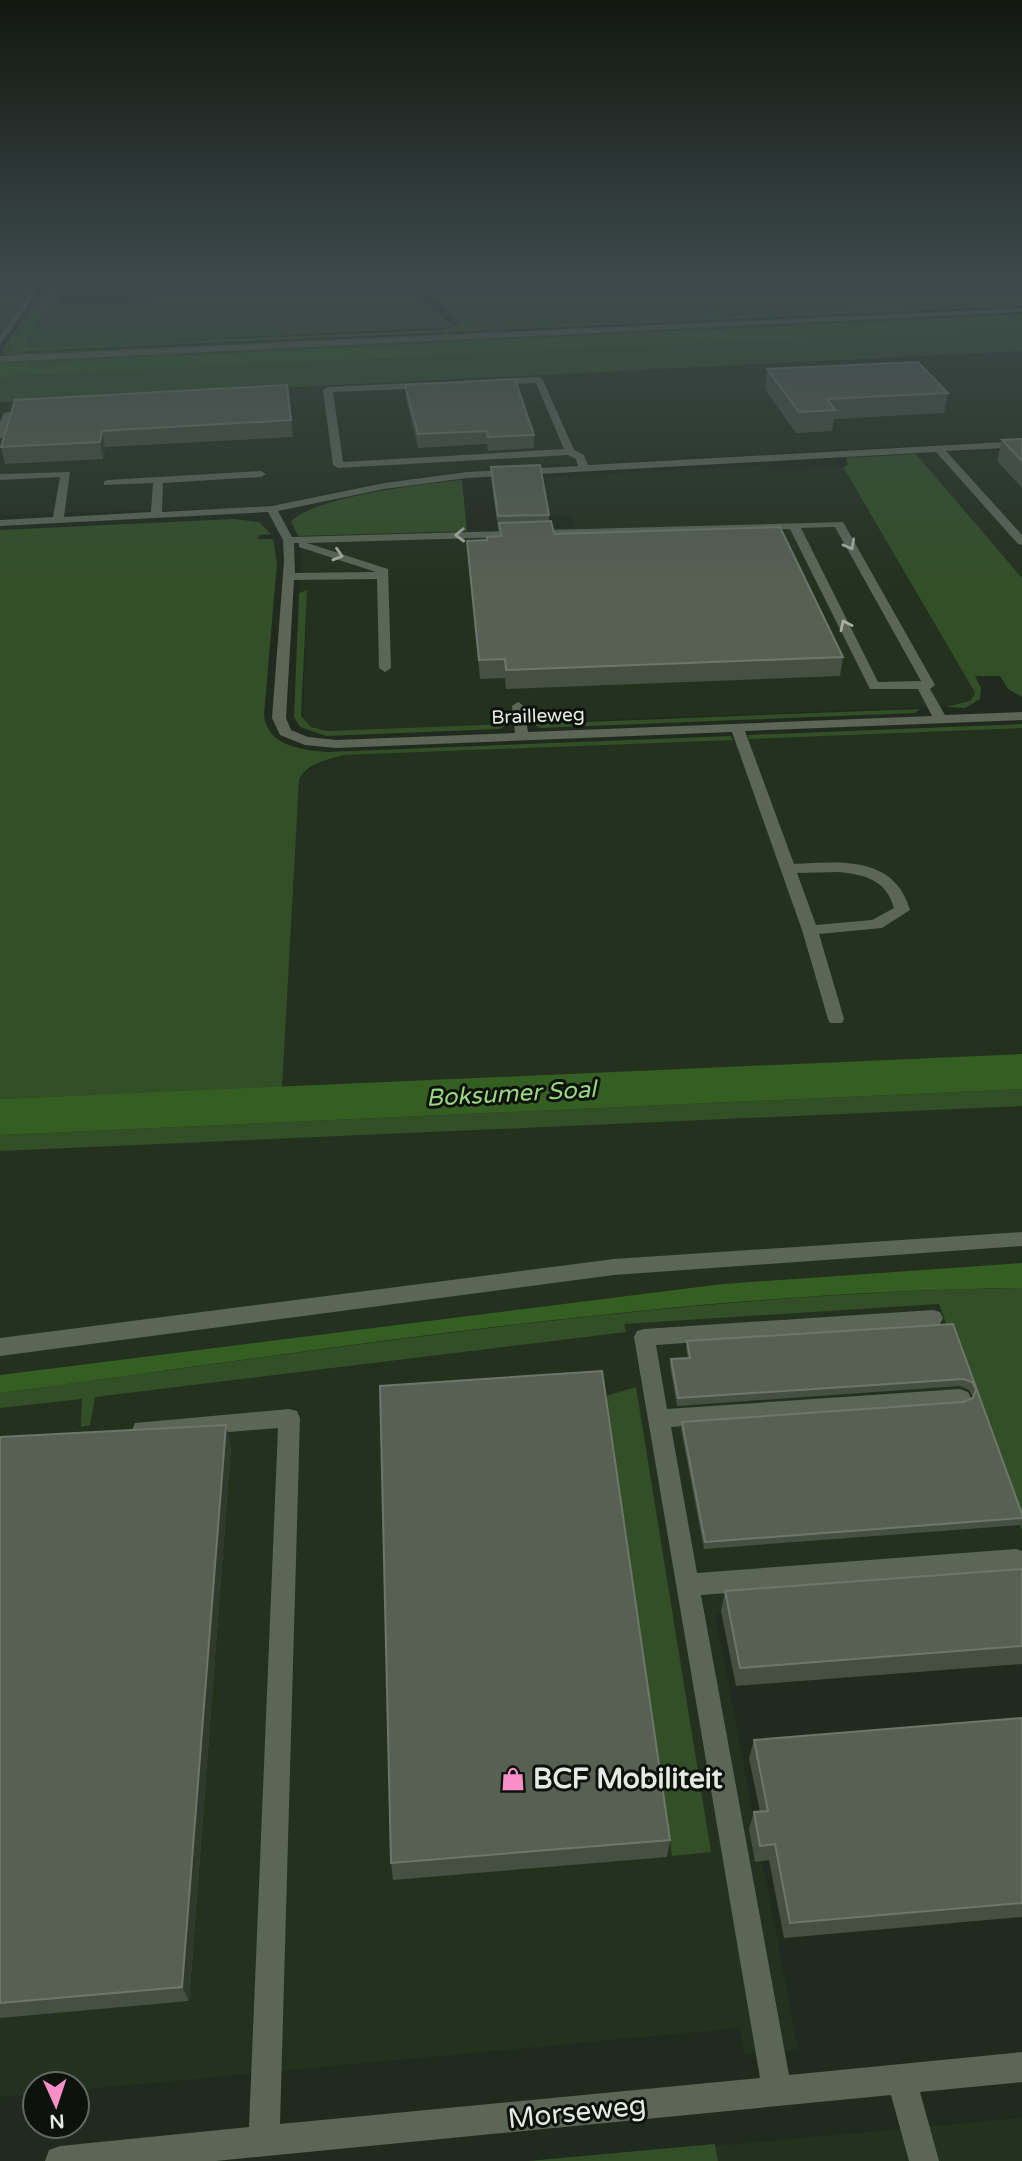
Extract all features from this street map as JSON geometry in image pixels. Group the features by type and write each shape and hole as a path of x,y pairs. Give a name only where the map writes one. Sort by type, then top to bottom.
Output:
{"street":[{"path":"410,386 328,390 338,465 570,452 580,457 584,468"},
{"path":"542,386 570,452"},
{"path":"0,436 7,415 16,411 42,410"},
{"path":"0,522 156,517 272,509 397,484 467,475 1022,444"},
{"path":"938,448 1022,542"},
{"path":"378,462 397,484"},
{"path":"0,477 66,474 58,520"},
{"path":"108,483 261,474"},
{"path":"156,517 158,480"},
{"name":"Brailleweg","path":"272,509 288,540 289,577 279,718 285,732 305,741 336,744 1022,716"},
{"path":"288,540 794,525 839,524 929,684 874,686 794,525"},
{"path":"288,540 382,569 385,668"},
{"path":"289,577 382,575"},
{"path":"922,685 940,719"},
{"path":"518,706 522,736"},
{"path":"737,727 810,930 836,1019"},
{"path":"787,869 834,867 868,871 883,879 901,897 902,910 876,925 810,930"},
{"path":"0,1347 614,1267 1022,1239"},
{"path":"777,2092 644,1337 933,1318"},
{"path":"659,1419 960,1398"},
{"path":"124,1432 289,1418 264,2142"},
{"path":"688,1586 1016,1560"},
{"name":"Morseweg","path":"60,2161 132,2158 264,2142 1022,2067"},
{"path":"902,2080 924,2161"}],"shaded area":[{"path":"0,386 324,386 0,402"},
{"path":"324,386 1022,386 1022,439 464,471 379,482 285,503 237,508 0,515 0,402"},
{"path":"1022,448 1022,578 916,454"},
{"path":"916,454 1022,578 1022,697 1008,689 1000,676 975,676 981,688 980,699 965,708 946,707 970,701 975,694 973,689 843,467 848,465 846,458"},
{"path":"768,465 770,469 843,467 973,689 975,694 970,701 954,706 327,731 315,729 303,720 307,590 299,593 302,556 298,536 575,527 572,517 547,514 539,478"},
{"path":"462,480 467,531 298,536 291,522 302,513 345,499 398,488"},
{"path":"234,519 259,522 271,534 259,535 258,539 273,539 277,563 264,715 272,734 287,744 327,752 731,736 733,740 344,755 318,763 306,770 299,780 282,1088 0,1099 0,530"},
{"path":"307,590 301,716 311,727 327,731 508,724 500,729 326,736 300,727 294,717 299,593"},
{"path":"920,709 915,713 540,728 533,724"},
{"path":"1022,724 1022,728 749,739 748,735"},
{"path":"1022,728 1022,1054 282,1088 299,780 301,775 316,765 344,755"},
{"path":"1022,1089 1022,1263 722,1284 0,1375 0,1135"},
{"path":"1022,1089 1022,1106 0,1151 0,1135"},
{"path":"1022,1288 1022,1589 715,1614 798,2049 745,2055 740,2028 91,2089 91,2070 21,2070 21,2095 0,2097 0,1393 621,1311"},
{"path":"1022,1288 1022,1531 939,1304 624,1324 626,1332 95,1397 90,1425 81,1427 82,1399 0,1408 0,1393 382,1341 765,1300"},
{"path":"636,1387 711,1852 672,1856 606,1396"},
{"path":"1022,2118 1022,2161 718,2161 716,2146"},
{"path":"715,2144 718,2161 528,2161"}],"water":[{"name":"Boksumer Soal","path":"1022,1054 1022,1089 0,1135 0,1099"},
{"path":"1022,1263 1022,1288 894,1292 638,1311 382,1341 0,1393 0,1375 722,1284"}],"building":[{"path":"287,386 291,420 102,431 100,442 1,447 15,400"},
{"path":"405,386 517,386 534,435 488,437 487,431 418,434"},
{"path":"780,386 941,386 948,393 827,399 835,410 799,412"},
{"path":"1022,439 1022,461 1002,440"},
{"path":"540,465 549,515 498,516 491,467"},
{"path":"551,521 554,534 780,527 843,657 506,670 505,659 479,660 467,541 501,536 499,523"},
{"path":"953,1324 1022,1518 705,1542 682,1422 963,1402 973,1398 976,1389 972,1382 963,1379 678,1398 671,1359 690,1358 687,1341"},
{"path":"602,1371 670,1840 391,1863 380,1386"},
{"path":"226,1425 182,1987 0,2003 0,1437"},
{"path":"1022,1569 1022,1646 740,1668 725,1591"},
{"path":"1022,1718 1022,1903 790,1923 775,1844 760,1846 754,1812 768,1811 754,1740"}],"place":[{"name":"BCF Mobiliteit","path":"513,1779"}]}
